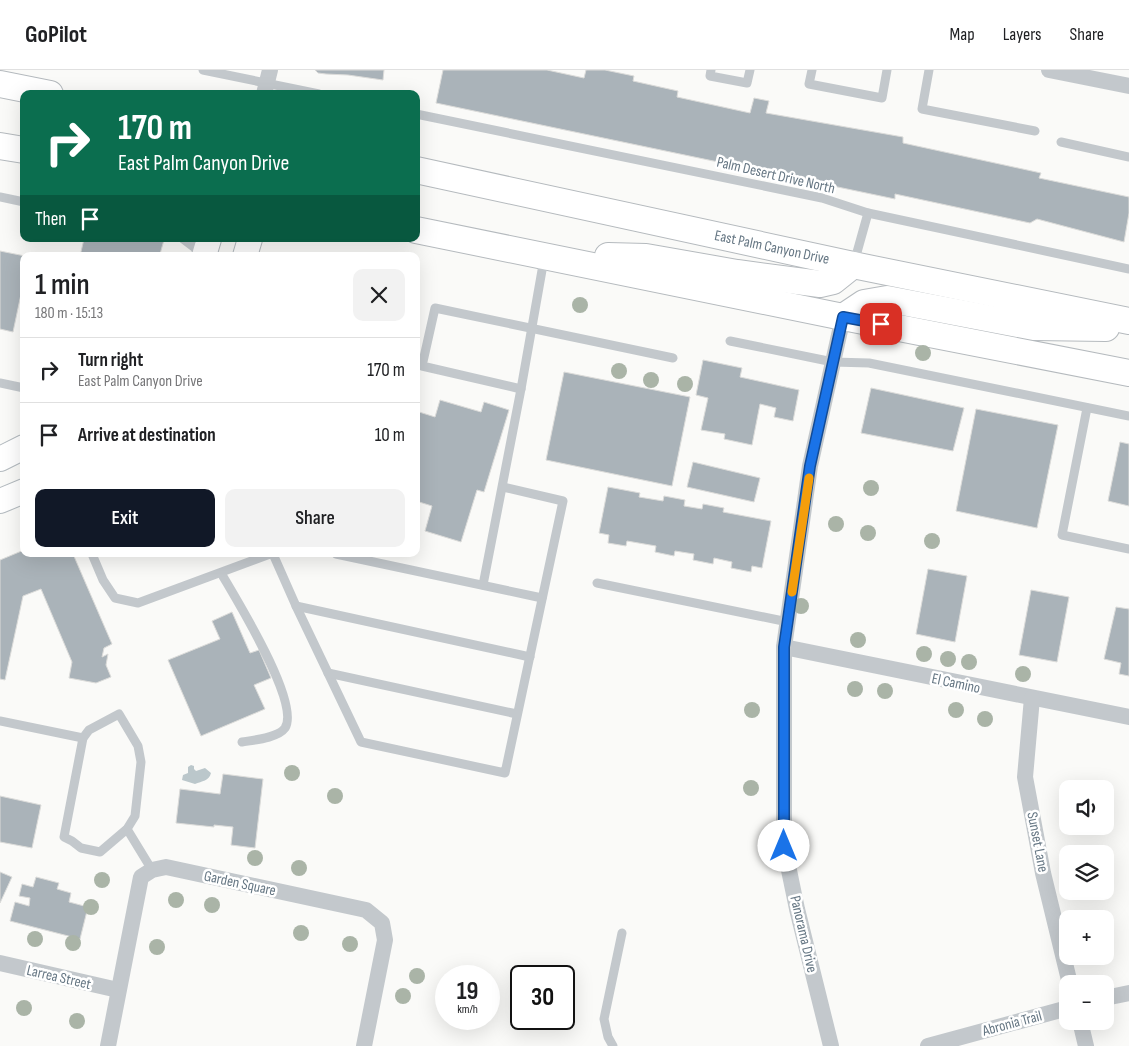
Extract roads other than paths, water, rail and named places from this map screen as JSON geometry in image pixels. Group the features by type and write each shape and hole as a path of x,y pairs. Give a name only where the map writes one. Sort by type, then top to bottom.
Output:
{"main road":[{"path":"0,84 30,90"},
{"path":"0,146 20,149"},
{"name":"East Palm Canyon Drive","path":"420,171 853,265 1129,320"},
{"path":"420,231 1129,373"},
{"path":"556,258 646,257 820,284 833,281 853,265"},
{"path":"843,317 864,303 888,299 1034,327 1129,328"}],"street":[{"path":"1049,70 1100,75 1129,86"},
{"name":"Panorama Drive","path":"831,1046 797,908 784,846 784,647 810,466 843,317"},
{"path":"0,460 20,449"},
{"path":"0,501 20,493"},
{"name":"El Camino","path":"784,647 1129,717"},
{"name":"Sunset Lane","path":"1032,698 1025,777 1043,873 1068,975"},
{"name":"Garden Square","path":"152,870 166,867 366,910 382,923 386,940 364,1046"},
{"path":"108,1046 141,877 152,870"},
{"name":"Larrea Street","path":"0,963 118,990"},
{"path":"1114,996 1129,993"},
{"name":"Abronia Trail","path":"928,1046 1059,1010"},
{"path":"1082,1030 1086,1046"}],"lane":[{"path":"203,70 302,90"},
{"path":"711,70 710,76 747,83 750,70"},
{"path":"812,70 809,84 882,98 887,70"},
{"path":"930,70 922,109 1034,131"},
{"name":"Palm Desert Drive North","path":"420,115 822,198 868,213 1129,270"},
{"path":"1061,142 1129,157"},
{"path":"0,197 20,201"},
{"path":"853,265 868,213"},
{"path":"190,242 205,250"},
{"path":"483,585 532,328 556,258"},
{"path":"521,389 422,366 435,308 673,358"},
{"path":"730,341 833,362 869,363 1129,416"},
{"path":"0,383 20,387"},
{"path":"1087,408 1062,535 1129,548"},
{"path":"273,557 361,742 505,773 563,501 502,487"},
{"path":"93,557 115,598 138,603 264,557"},
{"path":"350,557 542,598"},
{"path":"221,573 279,681 288,709 288,722 284,730 275,735 242,742"},
{"path":"597,583 788,622"},
{"path":"296,606 530,657"},
{"path":"328,673 517,714"},
{"path":"119,714 138,746 141,762 135,816 127,829 100,852 81,848 72,840 64,837 83,738 89,730 119,714"},
{"path":"0,721 83,738"},
{"path":"127,829 152,870"},
{"path":"613,1046 608,1037 604,1019 622,933"}]}
